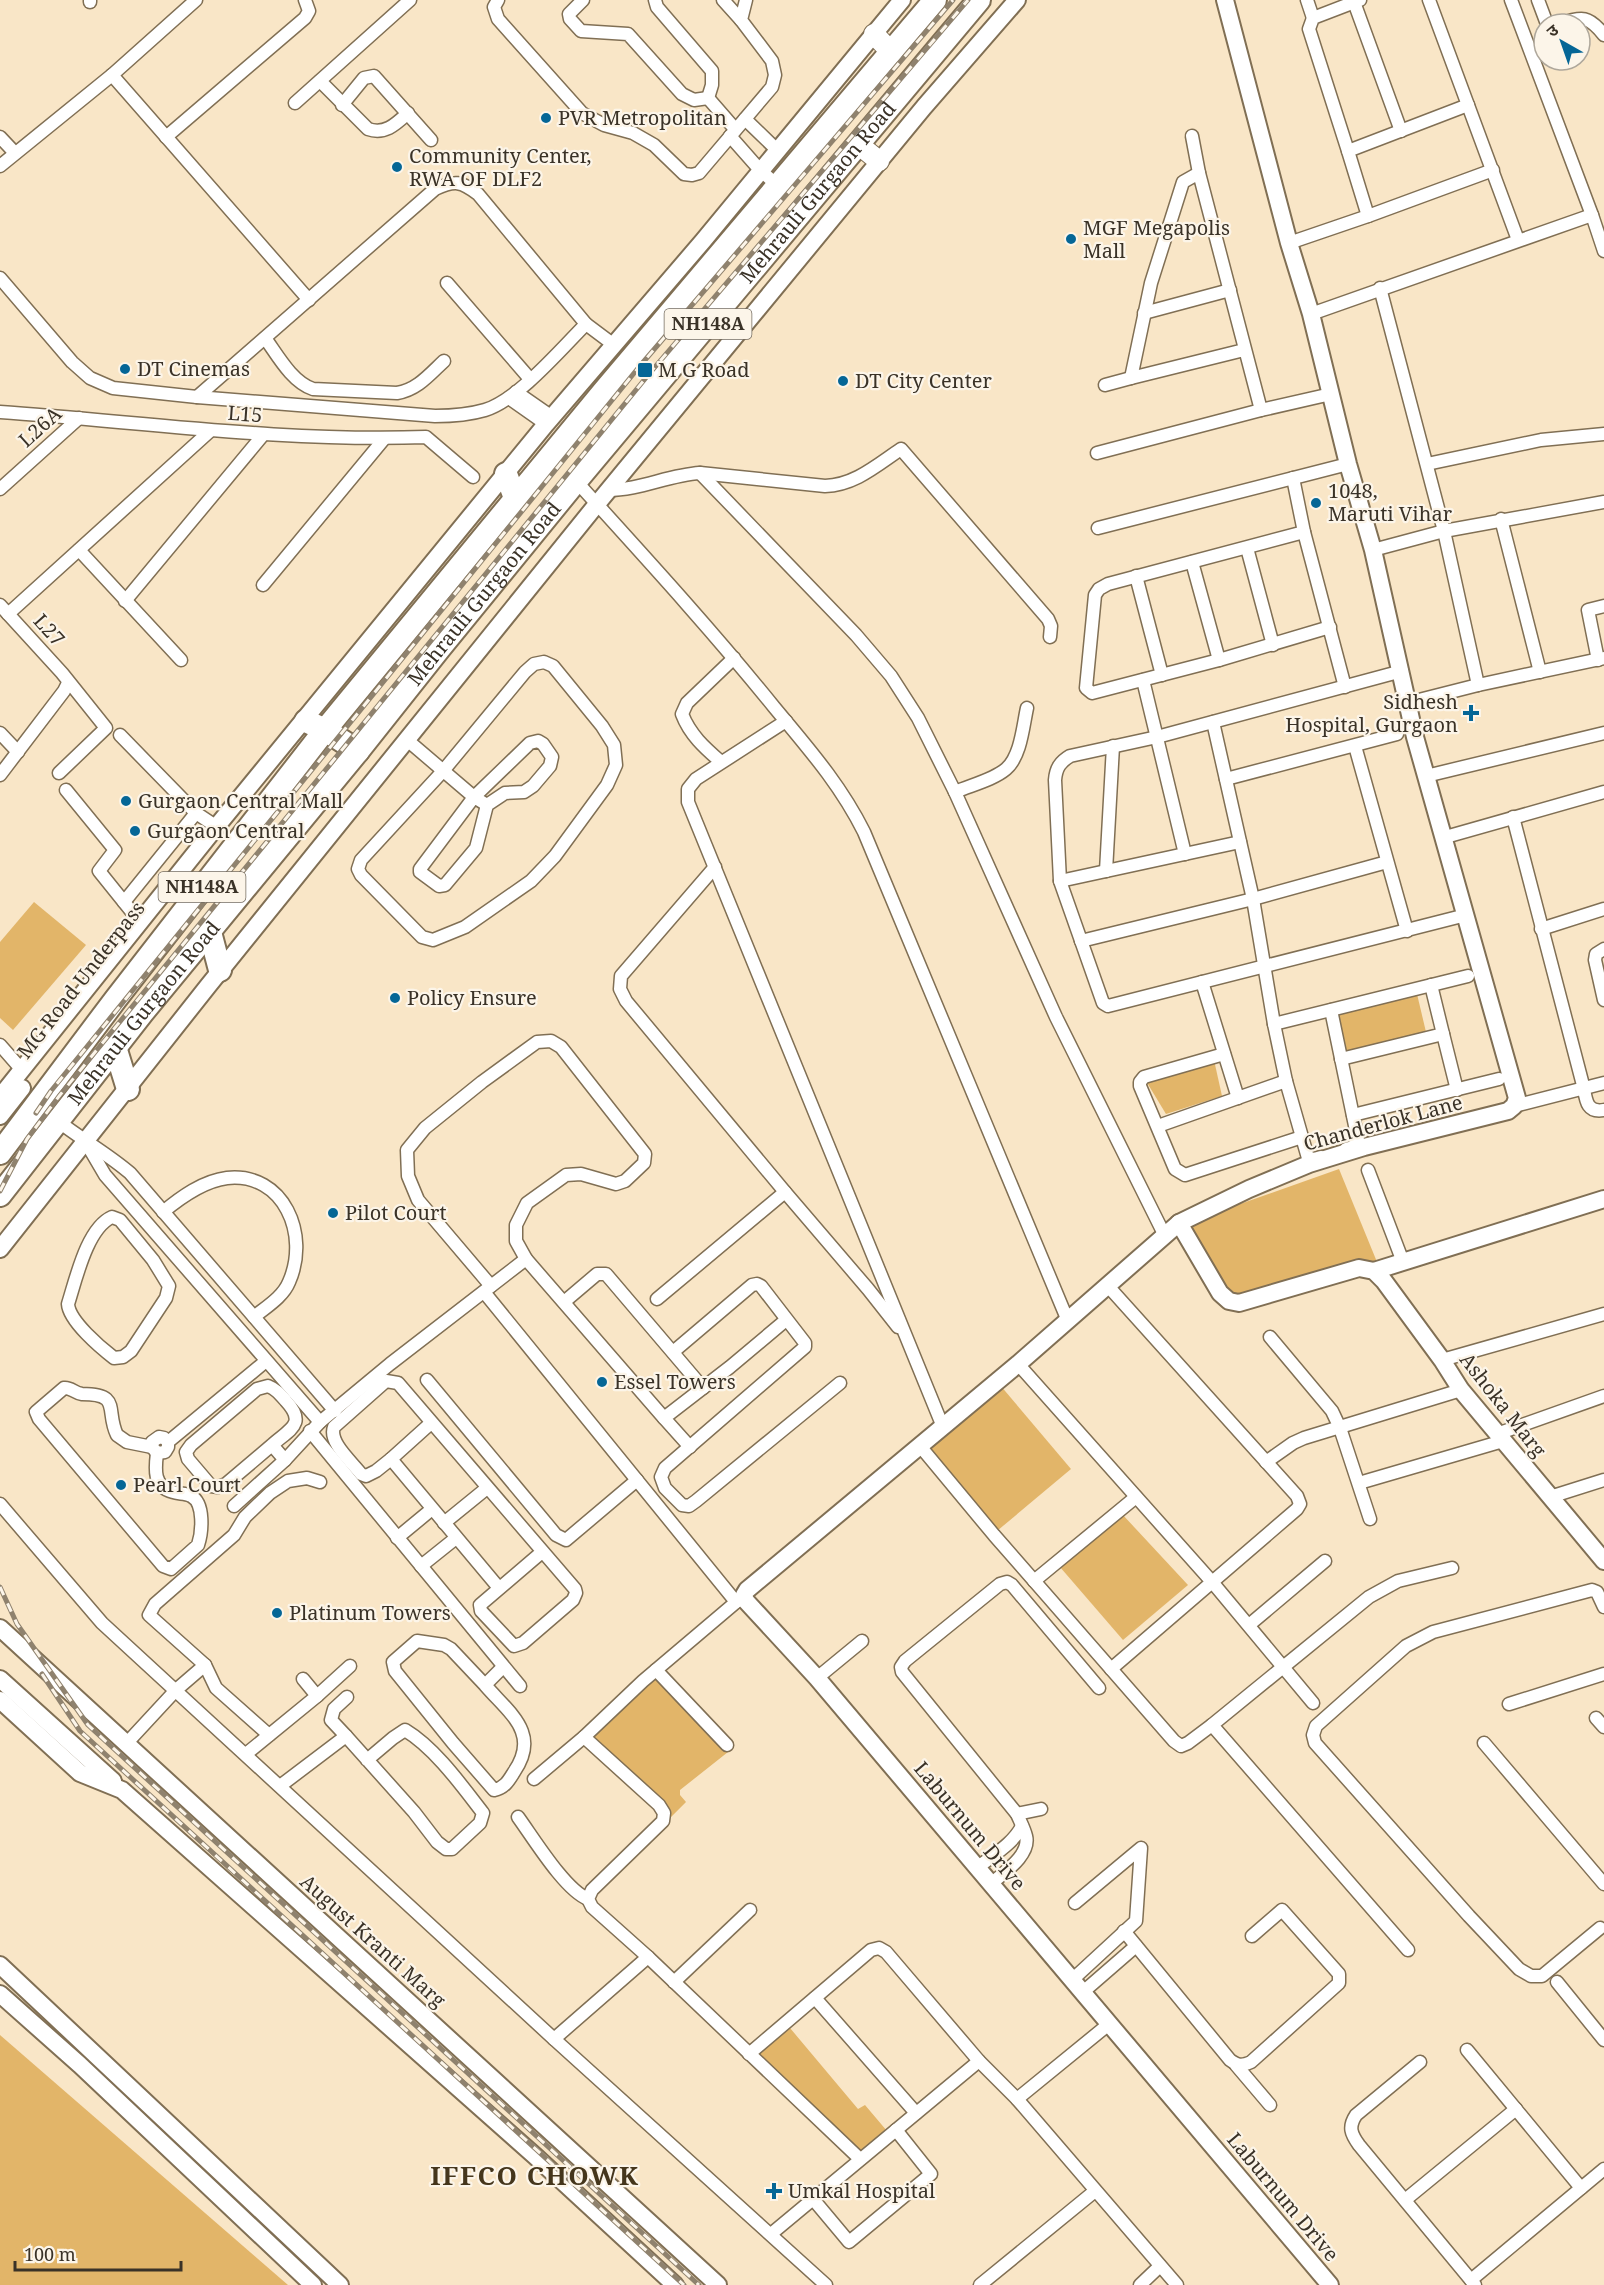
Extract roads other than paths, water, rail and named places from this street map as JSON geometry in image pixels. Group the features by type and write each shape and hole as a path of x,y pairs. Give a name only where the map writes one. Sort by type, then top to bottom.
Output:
{"highway":[{"name":"Mehrauli Gurgaon Road","path":"0,1154 315,725 410,626 935,0"},
{"name":"Mehrauli Gurgaon Road","path":"0,1196 115,1047 576,481 979,0"},
{"path":"506,474 515,498"},
{"path":"410,626 439,649"},
{"path":"315,725 358,751"},
{"path":"210,932 220,970"},
{"path":"115,1047 128,1089"}],"main road":[{"path":"874,34 892,53"},
{"path":"858,144 879,161"}],"street":[{"path":"0,166 112,75 196,0"},
{"path":"166,137 305,18 309,11 305,0"},
{"path":"295,103 410,0"},
{"path":"498,0 494,7 498,19 582,113 604,125 633,133 654,145 684,174 692,175 699,173 772,87 776,75 772,62 723,0"},
{"path":"583,0 569,14 570,19 581,31 628,34 682,94 694,100 708,98"},
{"path":"655,0 657,7 712,71 712,85 708,98"},
{"path":"741,20 746,0"},
{"path":"0,1097 213,832 315,725 506,474 902,0"},
{"path":"0,1249 220,970 608,490 879,161 1017,0"},
{"path":"1225,0 1373,550 1407,703 1442,838 1466,915 1516,1098 1514,1106"},
{"path":"1307,0 1313,18 1309,29 1368,216"},
{"path":"1429,0 1518,240"},
{"path":"1511,0 1604,251"},
{"path":"1313,18 1357,1 1401,131"},
{"path":"1592,23 1604,35"},
{"path":"112,75 309,300"},
{"path":"342,105 364,78 374,76 431,140"},
{"path":"320,81 359,123 376,132 387,129 408,113"},
{"path":"708,98 760,170 778,186"},
{"path":"1348,151 1468,105"},
{"path":"745,119 777,150"},
{"path":"1192,136 1244,350 1261,410"},
{"path":"0,137 15,153"},
{"path":"1289,243 1493,170"},
{"path":"1131,378 1144,313 1163,238 1183,182 1200,173"},
{"path":"197,397 435,189 449,183 465,184 478,194 586,324 614,345"},
{"path":"1311,314 1592,215"},
{"path":"0,278 72,362 90,378 114,388 435,416 464,415 488,410 513,395 586,324"},
{"path":"447,283 530,379"},
{"path":"1380,288 1444,531 1478,684"},
{"path":"1144,313 1230,290"},
{"path":"265,339 296,379 304,386 313,389 407,392 444,361"},
{"path":"1105,385 1244,350"},
{"path":"1096,453 1331,394"},
{"path":"513,395 549,421"},
{"name":"L15","path":"0,412 263,435 384,439 426,437 473,477"},
{"name":"L26A","path":"0,489 79,418"},
{"path":"4,609 79,550 210,431"},
{"path":"1427,464 1541,440 1604,434"},
{"path":"125,601 263,435"},
{"path":"263,585 384,439"},
{"path":"608,490 622,490 682,474 700,473 825,486 841,485 858,477 901,449 1048,619 1051,626 1050,637"},
{"path":"1098,528 1348,464"},
{"path":"700,473 856,635 891,676 918,718 955,792 1056,1017 1164,1234"},
{"path":"1293,478 1304,532 1345,687"},
{"path":"576,481 734,658 828,772 850,806 864,832 1068,1321"},
{"path":"1373,550 1501,519 1604,502"},
{"path":"1501,519 1540,672"},
{"path":"1304,532 1136,576 1099,589 1095,595 1085,684 1088,692 1092,693 1219,660 1330,627"},
{"path":"1247,548 1273,645"},
{"path":"79,550 181,660"},
{"path":"1192,562 1219,660"},
{"path":"1136,576 1162,675"},
{"path":"1407,703 1478,684 1601,659 1588,610 1604,606"},
{"name":"L27","path":"4,609 62,673 106,728 58,773"},
{"path":"721,762 698,741 687,727 682,714 687,703 734,658"},
{"path":"544,662 553,666 602,726 614,745 616,765 607,785 555,856 531,880 465,927 433,940 422,937 361,875 358,869 361,860 443,771 525,672 534,664 544,662"},
{"path":"1401,671 1157,737 1070,756 1061,761 1056,770 1060,881 1105,1005 1264,968 1466,915"},
{"path":"1143,680 1185,855"},
{"path":"0,775 64,692 68,683"},
{"path":"955,792 998,774 1011,763 1016,753 1027,708"},
{"path":"534,1779 584,1737 656,1670 740,1599 747,1590 944,1427 688,802 688,789 696,778 786,721"},
{"path":"1213,722 1252,899 1286,1081 1308,1158 1314,1159 1353,1147 1358,1140 1331,1010"},
{"path":"0,733 18,752"},
{"path":"1426,776 1604,733"},
{"path":"1226,779 1397,734"},
{"path":"120,735 213,832"},
{"path":"406,739 487,806"},
{"path":"538,741 543,744 552,757 550,766 533,786 524,792 505,793 487,806 476,848 445,885 439,886 420,872 420,869 474,797 530,743 538,741"},
{"path":"1106,871 1113,746"},
{"path":"1355,746 1407,931"},
{"path":"66,789 116,850 99,871 140,922"},
{"path":"1442,838 1604,792"},
{"path":"124,902 196,813"},
{"path":"1513,817 1586,1104 1590,1109 1604,1110"},
{"name":"MG Road Underpass","path":"0,1116 179,890 213,832"},
{"path":"1060,881 1240,842"},
{"path":"1081,941 1252,899 1387,862"},
{"path":"715,867 621,976 620,989 626,1001 868,1289 908,1340"},
{"path":"1541,929 1604,909"},
{"path":"1604,949 1596,954 1595,960 1604,1000"},
{"path":"1274,1024 1468,976"},
{"path":"1202,982 1238,1098"},
{"path":"1431,985 1457,1090"},
{"path":"1341,1059 1443,1034"},
{"path":"690,1447 526,1258 516,1241 516,1225 527,1203 566,1175 581,1174 616,1184 625,1181 644,1163 645,1154 561,1047 551,1041 537,1042 425,1128 407,1150 408,1176 418,1200 637,1480 740,1599"},
{"path":"0,1045 20,1072"},
{"path":"1224,1054 1144,1077 1140,1082 1175,1169 1185,1175 1302,1137"},
{"path":"0,1055 20,1072"},
{"path":"1353,1115 1499,1079"},
{"path":"1158,1126 1286,1081"},
{"name":"Chanderlok Lane","path":"944,1427 1179,1223 1239,1193 1309,1164 1604,1083"},
{"path":"58,1121 117,1162 164,1212 334,1411"},
{"path":"86,1142 105,1175 320,1422"},
{"path":"1368,1170 1403,1262"},
{"path":"164,1212 176,1201 206,1184 227,1178 248,1179 267,1188 290,1211 296,1230 296,1257 289,1283 279,1296 254,1317"},
{"path":"657,1299 785,1192"},
{"path":"1179,1223 1220,1293 1229,1301 1239,1303 1359,1268 1374,1271 1604,1199"},
{"path":"112,1217 120,1220 134,1237 169,1286 168,1292 131,1352 123,1357 114,1358 100,1347 74,1319 70,1314 68,1304 88,1244 104,1221 112,1217"},
{"path":"134,1237 149,1225"},
{"path":"234,1506 285,1460 320,1422 526,1258"},
{"name":"Ashoka Marg","path":"1374,1271 1384,1281 1442,1360 1461,1390 1604,1561"},
{"path":"564,1302 597,1274 606,1274 703,1388"},
{"path":"673,1352 752,1285 757,1284 805,1343 803,1350 665,1468 661,1477 665,1488 682,1506 689,1506 696,1502 840,1383"},
{"path":"1107,1286 1297,1496 1300,1504 1298,1509 1214,1583 1111,1670"},
{"path":"1442,1360 1604,1314"},
{"path":"664,1418 786,1320"},
{"path":"1270,1337 1332,1412 1340,1428 1370,1519"},
{"path":"155,1450 127,1443 117,1435 109,1402 102,1396 77,1393 70,1388 64,1388 36,1412 39,1419 166,1568 176,1566 198,1545 200,1516 195,1499 190,1495 170,1492 156,1478 155,1450 152,1442 159,1437 168,1442 266,1360"},
{"path":"1018,1364 1214,1583 1313,1703"},
{"path":"427,1380 556,1534 566,1540 637,1480"},
{"path":"431,1423 391,1459 366,1476 361,1474 334,1440 332,1431 386,1381 398,1383 575,1589 575,1597 519,1646 511,1645 480,1608 482,1603 542,1552"},
{"path":"268,1386 274,1388 295,1411 297,1418 294,1426 272,1445 226,1484 218,1487 211,1486 188,1460 186,1452 190,1445 257,1389 268,1386"},
{"path":"301,1401 315,1388"},
{"path":"1266,1462 1293,1443 1461,1390"},
{"path":"1359,1483 1500,1438 1604,1396"},
{"path":"310,1431 520,1686"},
{"path":"272,1445 285,1460"},
{"path":"920,1446 1111,1670 1181,1746 1212,1725 1381,1589 1398,1581 1452,1568"},
{"path":"391,1459 499,1588"},
{"path":"269,1735 216,1688 205,1665 149,1615 155,1604 234,1535 245,1517 270,1493 288,1481 307,1478 320,1482"},
{"path":"1550,1497 1604,1480"},
{"path":"444,1523 487,1488"},
{"path":"1034,1581 1136,1497"},
{"path":"0,1504 102,1623 826,2285"},
{"path":"397,1538 432,1509"},
{"path":"421,1566 456,1538"},
{"path":"1249,1625 1325,1561"},
{"path":"991,1884 1018,1859 1027,1845 1022,1826 1017,1814 902,1672 901,1667 905,1661 1000,1584 1007,1582 1012,1585 1099,1688"},
{"path":"1600,1928 1542,1976 1531,1976 1519,1969 1315,1743 1313,1735 1316,1726 1418,1638 1592,1590 1597,1592 1604,1607"},
{"name":"Laburnum Drive","path":"740,1599 746,1602 817,1678 1330,2285"},
{"name":"August Kranti Marg","path":"0,1628 718,2285"},
{"path":"417,1641 444,1645 451,1648 485,1685 518,1723 525,1737 525,1749 519,1765 505,1786 494,1790 403,1680 393,1662 417,1641"},
{"path":"817,1678 862,1641"},
{"path":"126,1743 176,1690 205,1665"},
{"path":"246,1754 350,1666"},
{"path":"485,1685 503,1667"},
{"path":"656,1670 727,1745"},
{"path":"1509,1704 1604,1674"},
{"path":"0,1679 535,2156 675,2285"},
{"path":"303,1679 316,1696"},
{"path":"347,1697 334,1709 331,1720 346,1736 367,1760 414,1812 437,1842 446,1849 452,1849 480,1823 483,1813 460,1783 415,1736 405,1730 367,1760"},
{"path":"0,1701 80,1773 122,1790"},
{"path":"1212,1725 1408,1950"},
{"path":"280,1786 346,1736"},
{"path":"584,1737 659,1805 664,1813 663,1821 592,1890 588,1899"},
{"path":"1484,1743 1604,1884"},
{"path":"1017,1814 1041,1809"},
{"path":"518,1817 569,1885 580,1896 588,1899 592,1907 648,1957 860,2159"},
{"path":"977,1868 1018,1834 1022,1826"},
{"path":"1075,1903 1141,1848 1136,1921 1077,1986"},
{"path":"674,1982 750,1910"},
{"path":"1236,2065 1251,2062 1340,1983 1339,1974 1282,1910 1252,1936"},
{"path":"1124,1932 1270,2105"},
{"path":"1077,1986 1136,1946"},
{"path":"749,2054 871,1950 879,1948 886,1952 979,2061 1017,2099 1177,2285"},
{"path":"554,2038 648,1957"},
{"path":"0,1965 340,2285"},
{"path":"1557,1982 1604,2040"},
{"path":"0,1994 80,2065 313,2285"},
{"path":"814,1998 916,2113"},
{"path":"1017,2099 1109,2024"},
{"path":"1467,2050 1581,2188"},
{"path":"771,2235 979,2061"},
{"path":"1420,2062 1356,2115 1351,2122 1350,2129 1359,2145 1473,2282 1604,2169"},
{"path":"1405,2200 1516,2109"},
{"path":"813,2199 849,2241 931,2174 896,2130"},
{"path":"985,2284 1095,2191"},
{"path":"1140,2285 1160,2266"}],"railway":[{"path":"36,1113 51,1091 639,367 953,0"},
{"path":"0,1191 27,1139 60,1095 649,374 968,0"},
{"path":"0,1587 17,1624 88,1725 699,2285"},
{"path":"42,1674 80,1731 684,2285"}],"place":[{"name":"PVR Metropolitan","path":"546,118"},
{"name":"Community Center, RWA OF DLF2","path":"397,167"},
{"name":"MGF Megapolis Mall","path":"1071,239"},
{"name":"DT Cinemas","path":"125,369"},
{"name":"M G Road","path":"645,370"},
{"name":"DT City Center","path":"843,381"},
{"name":"1048, Maruti Vihar","path":"1316,503"},
{"name":"Sidhesh Hospital, Gurgaon","path":"1471,713"},
{"name":"Gurgaon Central Mall","path":"126,801"},
{"name":"Gurgaon Central","path":"135,831"},
{"name":"Policy Ensure","path":"395,998"},
{"name":"Pilot Court","path":"333,1213"},
{"name":"Essel Towers","path":"602,1382"},
{"name":"Pearl Court","path":"121,1485"},
{"name":"Platinum Towers","path":"277,1613"},
{"name":"Umkal Hospital","path":"774,2191"}],"district":[{"name":"IFFCO CHOWK","path":"535,2176"}]}
